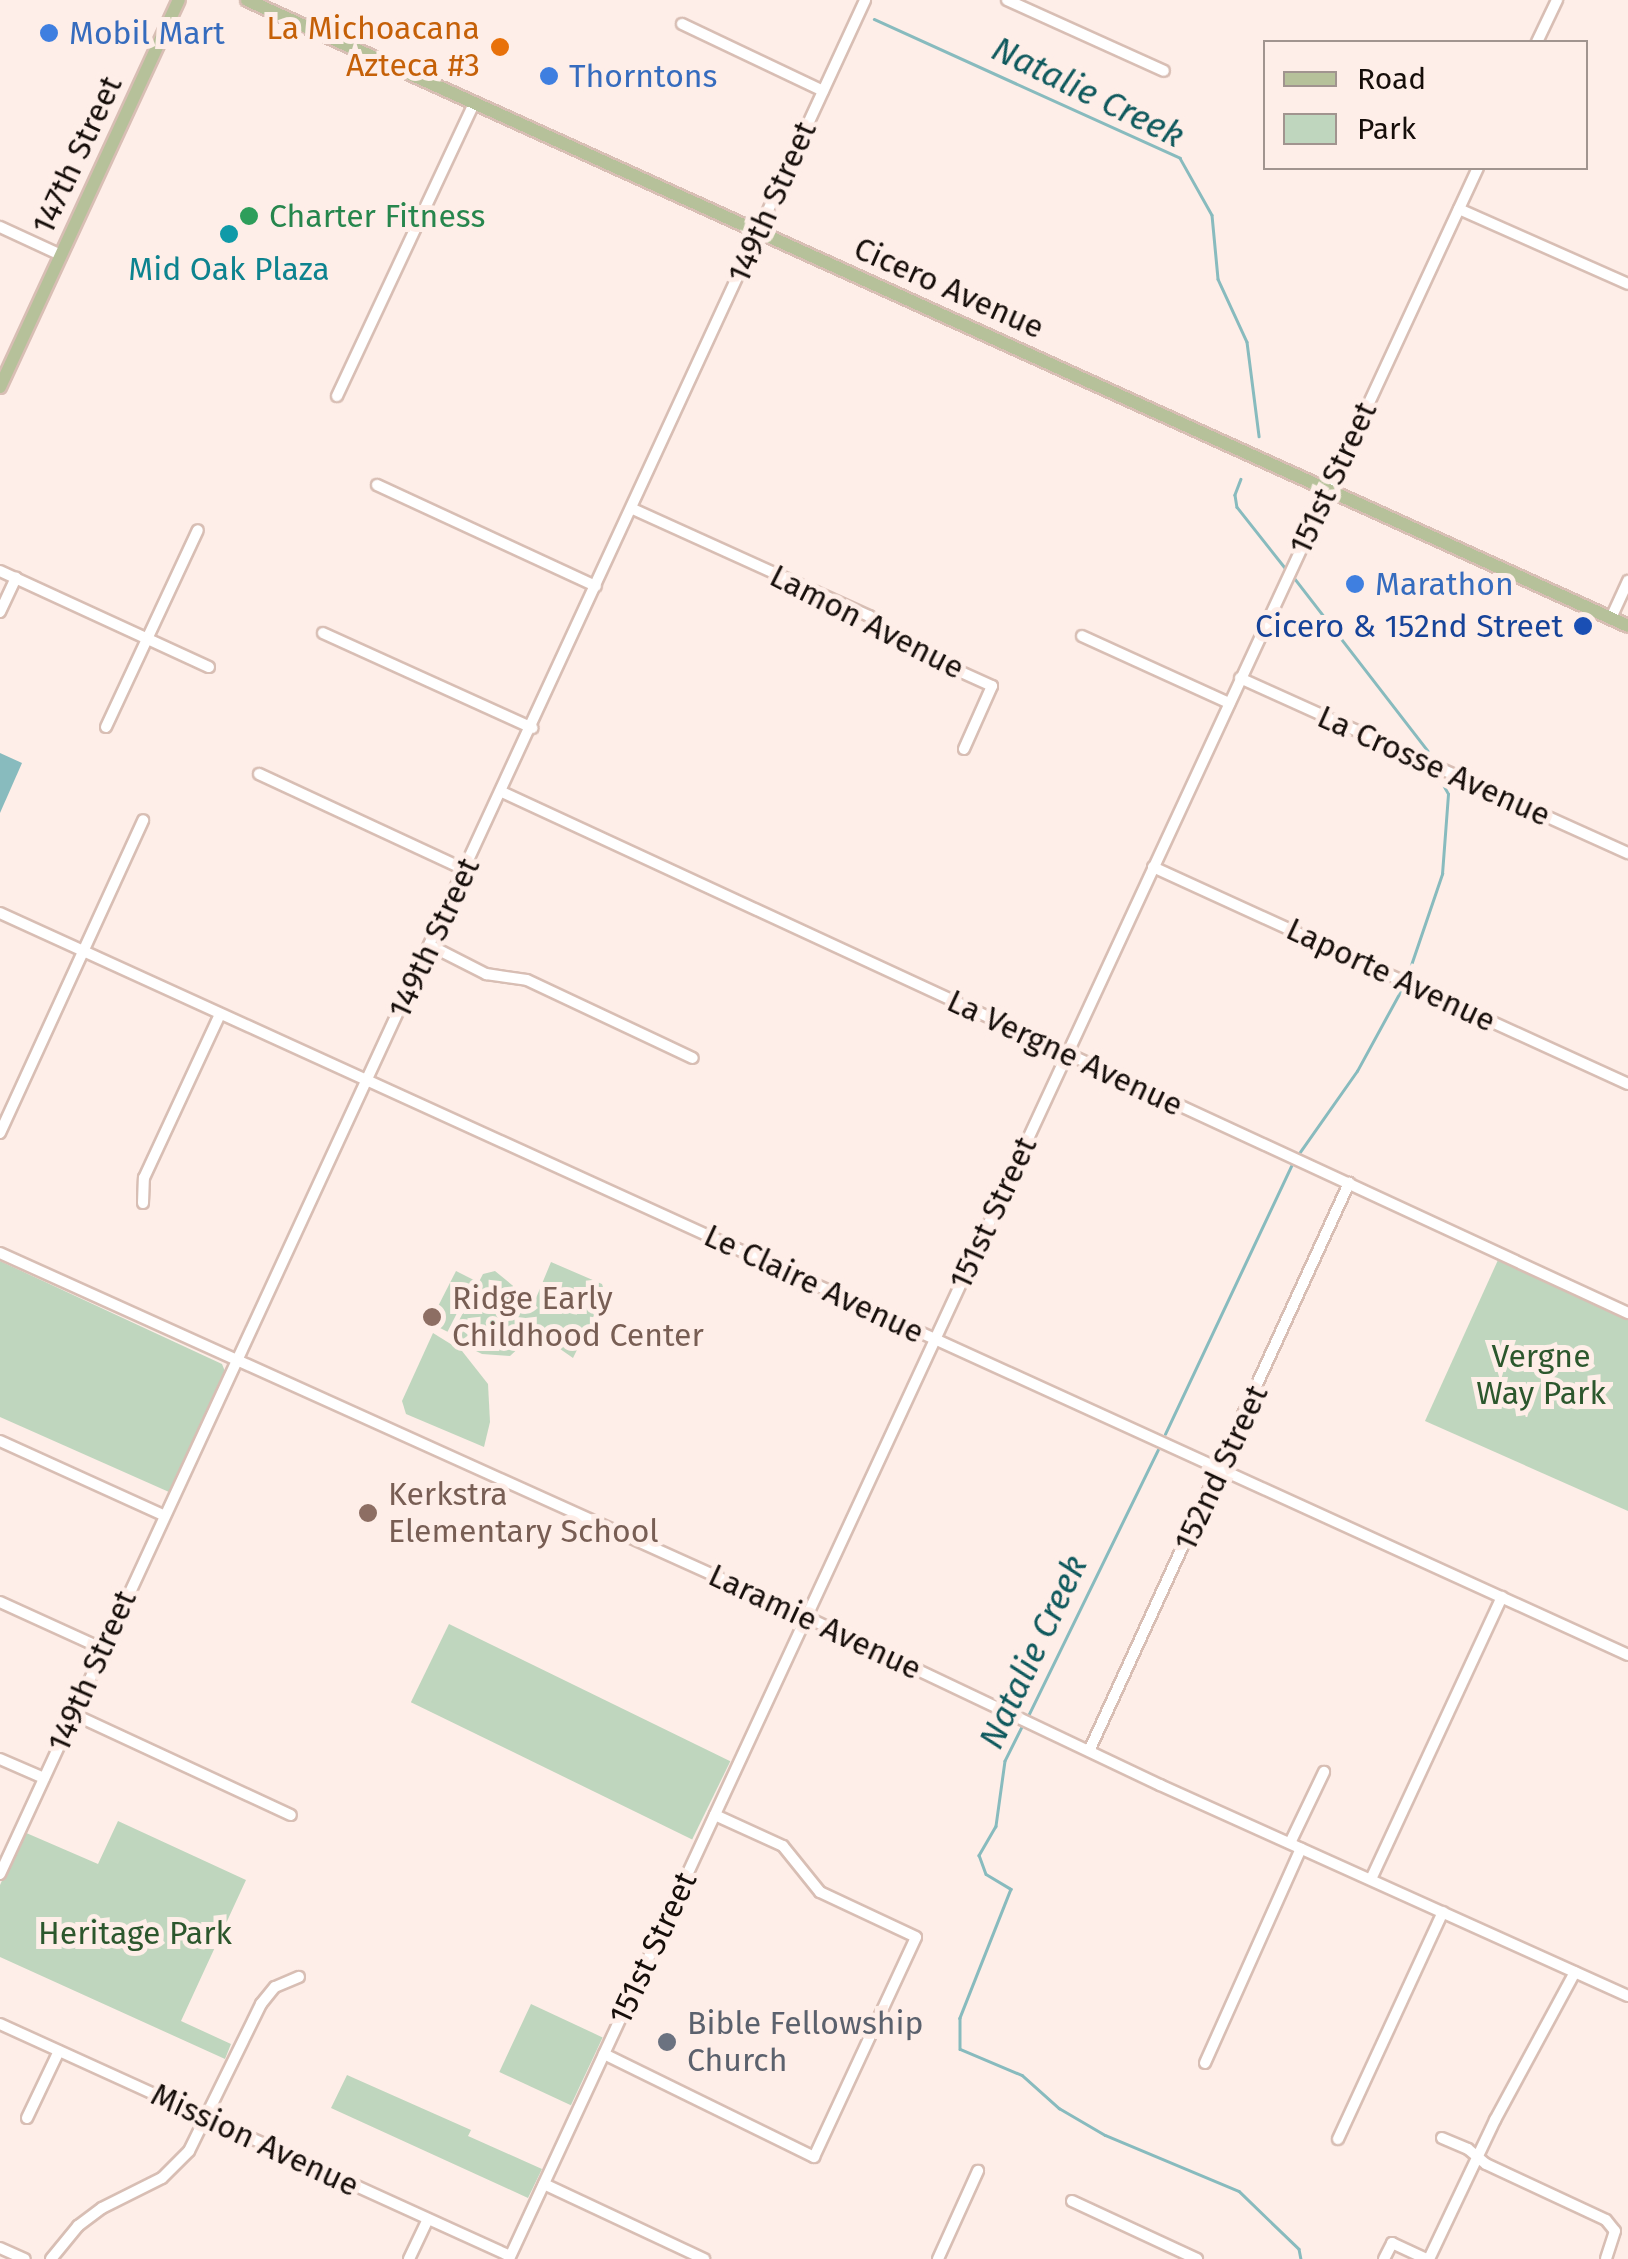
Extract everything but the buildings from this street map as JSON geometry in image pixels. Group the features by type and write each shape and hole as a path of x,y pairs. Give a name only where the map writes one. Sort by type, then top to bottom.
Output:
{"main road":[{"name":"147th Street","path":"0,388 178,0"},
{"name":"Cicero Avenue","path":"247,0 1628,626"}],"street":[{"name":"149th Street","path":"0,1874 101,1648 163,1515 169,1512 865,0"},
{"path":"1007,0 1164,71"},
{"path":"1539,40 1558,0"},
{"path":"682,24 822,92"},
{"path":"337,396 474,103"},
{"name":"151st Street","path":"510,2258 1477,170"},
{"path":"1459,209 1628,284"},
{"path":"0,226 61,254"},
{"path":"377,486 596,586"},
{"name":"Lamon Avenue","path":"633,509 869,616 910,649 992,686 964,748"},
{"path":"106,728 198,530"},
{"path":"0,571 210,666"},
{"path":"0,612 16,578"},
{"path":"1611,618 1628,581"},
{"path":"322,633 532,728"},
{"path":"1082,636 1229,703"},
{"name":"La Crosse Avenue","path":"1240,678 1628,854"},
{"path":"259,774 466,870"},
{"name":"La Vergne Avenue","path":"502,792 1628,1313"},
{"path":"0,1133 143,820"},
{"name":"Laporte Avenue","path":"1153,866 1628,1084"},
{"name":"Le Claire Avenue","path":"0,913 1628,1655"},
{"path":"430,946 486,974 527,980 693,1058"},
{"path":"144,1203 144,1178 220,1014"},
{"name":"152nd Street","path":"1089,1750 1222,1470 1349,1184"},
{"name":"Laramie Avenue","path":"0,1253 240,1358 1628,1996"},
{"path":"0,1441 163,1515"},
{"path":"1370,1879 1502,1597"},
{"path":"0,1602 101,1648"},
{"path":"73,1714 291,1815"},
{"path":"0,1759 44,1778"},
{"path":"1204,2063 1324,1772"},
{"path":"604,2054 814,2157 916,1937 820,1892 783,1846 715,1815"},
{"path":"1338,2139 1442,1912"},
{"path":"1384,2259 1392,2243 1428,2259 1477,2156 1575,1972"},
{"path":"51,2259 78,2226 102,2208 162,2178 190,2151 261,2004 275,1986 299,1977"},
{"name":"Mission Avenue","path":"0,2024 510,2258"},
{"path":"27,2118 59,2050"},
{"path":"1442,2138 1486,2164 1606,2220 1616,2231 1606,2259"},
{"path":"938,2259 978,2170"},
{"path":"544,2184 704,2259"},
{"path":"1072,2200 1188,2257"},
{"path":"409,2259 428,2219"},
{"path":"0,2248 25,2259"}],"green space":[{"name":"Vergne Way Park","path":"1498,1260 1628,1318 1628,1511 1425,1421"},
{"path":"0,1261 222,1364 226,1374 169,1492 0,1417"},
{"path":"551,1262 602,1284 605,1293 573,1358 543,1337 539,1329 510,1356 482,1354 450,1338 483,1274 495,1271 534,1303"},
{"path":"456,1271 474,1280 447,1332 430,1323"},
{"path":"433,1333 462,1351 488,1384 490,1422 484,1447 406,1414 402,1401"},
{"path":"449,1624 730,1761 692,1839 411,1702"},
{"name":"Heritage Park","path":"118,1821 246,1880 181,2021 231,2044 225,2059 0,1957 0,1885 24,1832 98,1864"},
{"path":"531,2004 603,2037 571,2105 499,2072"},
{"path":"347,2075 471,2130 468,2136 542,2169 528,2198 331,2108"}],"water":[{"path":"0,753 22,763 0,813"}],"waterway":[{"name":"Natalie Creek","path":"874,19 1180,158 1212,215 1218,279 1247,342 1259,436"},
{"name":"Natalie Creek","path":"1241,479 1235,495 1237,507 1286,569"},
{"name":"Natalie Creek","path":"1292,575 1428,751"},
{"name":"Natalie Creek","path":"1408,974 1442,874 1448,794 1443,785"},
{"name":"Natalie Creek","path":"1300,1152 1357,1071 1400,992"},
{"name":"Natalie Creek","path":"1165,1434 1291,1166"},
{"name":"Natalie Creek","path":"1027,1718 1158,1450"},
{"name":"Natalie Creek","path":"1023,1725 1005,1761 996,1826 979,1855 986,1874 1011,1889 960,2018 960,2049 1022,2075 1059,2108 1105,2135 1239,2191 1299,2249 1301,2259"}],"place":[{"name":"Mobil Mart","path":"49,33"},
{"name":"La Michoacana Azteca #3","path":"500,47"},
{"name":"Thorntons","path":"549,76"},
{"name":"Charter Fitness","path":"249,216"},
{"name":"Mid Oak Plaza","path":"229,234"},
{"name":"Marathon","path":"1355,584"},
{"name":"Cicero & 152nd Street","path":"1583,626"},
{"name":"Ridge Early Childhood Center","path":"432,1317"},
{"name":"Kerkstra Elementary School","path":"368,1513"},
{"name":"Bible Fellowship Church","path":"667,2042"}]}
